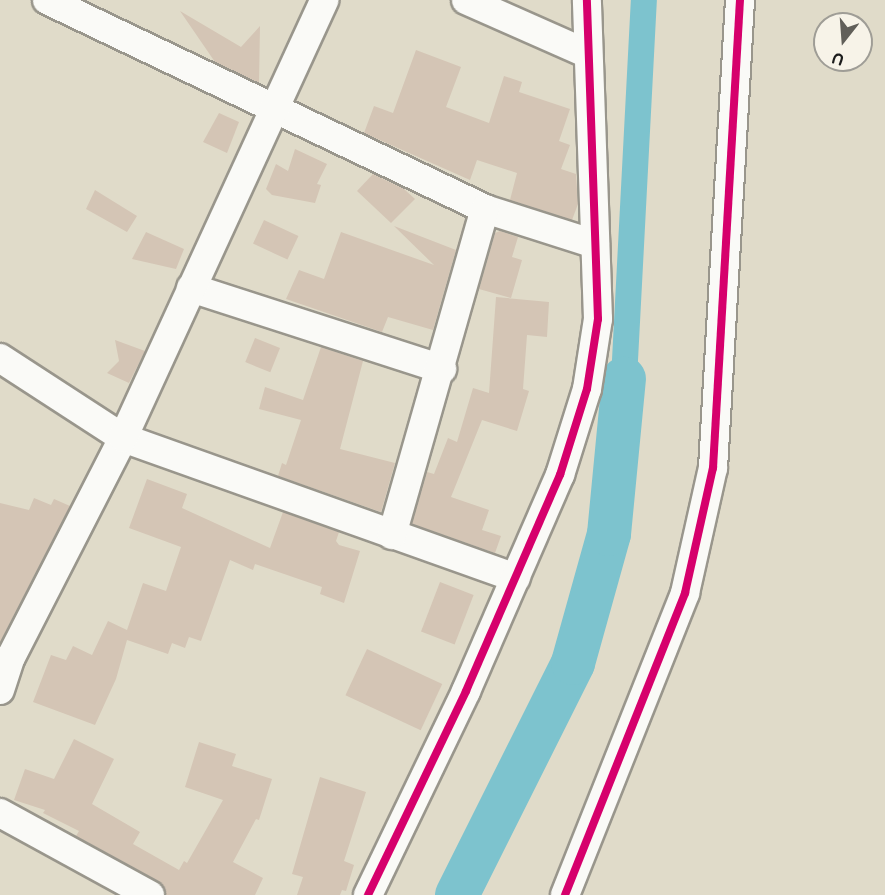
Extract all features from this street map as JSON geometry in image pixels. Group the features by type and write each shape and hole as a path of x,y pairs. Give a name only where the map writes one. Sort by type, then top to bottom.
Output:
{"street":[{"path":"46,0 485,209 595,244"},
{"path":"0,690 6,655 123,438 324,0"},
{"path":"466,0 588,54"},
{"path":"368,895 516,578 560,476 587,389 598,318 587,0"},
{"path":"565,895 685,593 713,468 740,0"},
{"path":"392,535 442,369 485,209"},
{"path":"191,288 442,369"},
{"path":"0,358 123,438 516,578"},
{"path":"0,813 150,895"}],"building":[{"path":"180,11 241,47 260,26 259,83 215,62"},
{"path":"416,50 461,67 446,107 489,123 504,76 522,82 519,92 570,109 559,141 570,145 561,169 576,174 578,204 572,220 510,200 517,173 477,160 470,180 364,133 374,106 393,113"},
{"path":"219,113 239,122 227,153 203,142"},
{"path":"295,149 327,164 317,184 321,185 315,203 272,195 266,189 276,164 288,171"},
{"path":"373,174 404,189 415,199 391,223 357,191"},
{"path":"95,190 137,216 127,232 86,209"},
{"path":"264,220 298,236 287,260 253,244"},
{"path":"394,226 456,250 433,330 388,317 382,332 286,299 299,270 324,279 341,232 434,265"},
{"path":"500,231 518,237 512,257 522,260 511,298 479,289 495,233"},
{"path":"146,232 184,249 176,269 132,259"},
{"path":"496,297 549,302 547,337 527,335 523,389 529,391 517,431 482,420 451,497 489,510 482,530 501,536 495,553 412,524 427,472 434,474 448,438 457,442 473,388 489,393"},
{"path":"255,338 280,348 270,372 245,362"},
{"path":"115,340 145,351 129,383 107,373 119,361"},
{"path":"321,347 363,361 340,449 395,463 381,512 278,476 282,463 286,465 301,420 259,409 265,387 303,400"},
{"path":"147,479 187,494 182,508 270,548 283,512 339,532 336,541 339,545 360,551 344,603 320,594 322,587 255,564 253,570 230,560 201,641 189,637 185,648 172,643 168,654 127,640 116,679 95,725 33,702 51,655 66,660 73,646 92,655 108,621 127,630 143,583 166,591 181,547 129,528"},
{"path":"34,498 51,505 54,499 70,506 0,642 0,503 29,510"},
{"path":"440,582 474,595 455,644 421,631"},
{"path":"367,649 442,684 421,730 345,695"},
{"path":"74,739 114,759 92,804 140,832 133,844 179,870 184,861 187,863 223,800 185,787 199,742 236,754 232,766 272,779 259,820 256,819 233,862 263,878 255,895 166,895 158,881 76,836 79,831 43,813 45,810 14,800 25,769 54,779"},
{"path":"320,777 366,792 344,861 354,865 346,891 342,890 340,895 297,895 303,877 292,874"}],"waterway":[{"path":"624,379 644,0"},
{"path":"457,895 573,663 609,534 624,379"}],"cycle path":[{"path":"368,895 466,691 560,475 587,389 598,319 587,0"},
{"path":"565,895 685,593 713,468 740,0"}]}
